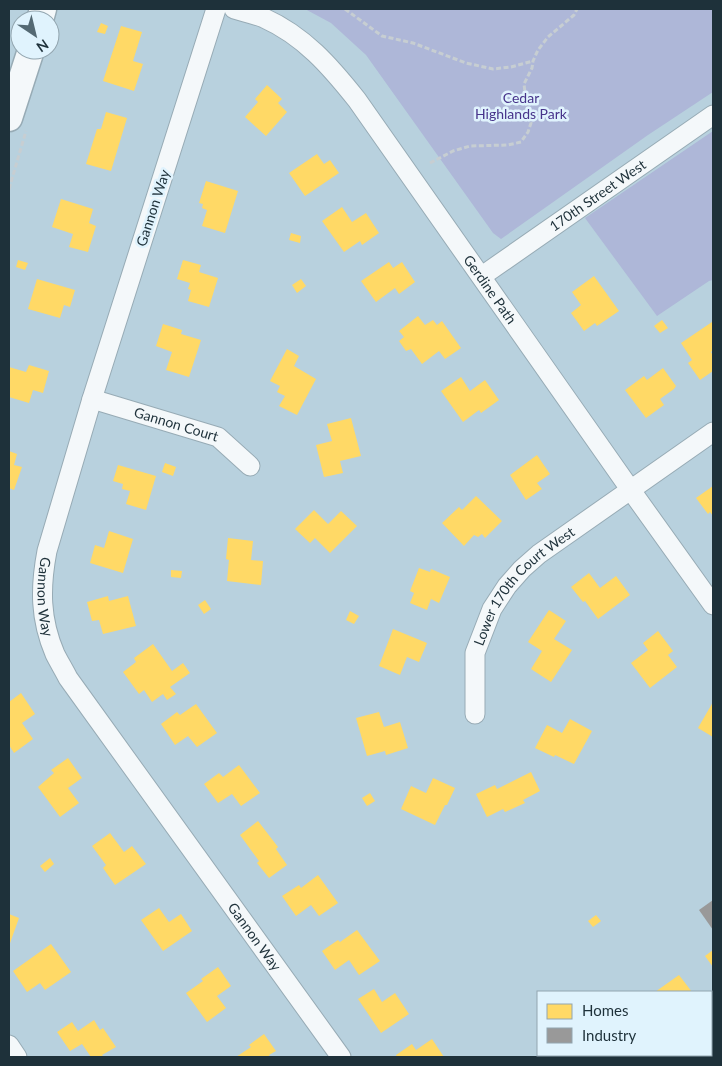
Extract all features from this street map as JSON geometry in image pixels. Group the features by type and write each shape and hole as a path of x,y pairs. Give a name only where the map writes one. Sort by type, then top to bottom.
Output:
{"street":[{"name":"Gannon Way","path":"216,9 92,399 47,551 42,576 42,602 47,630 55,654 68,678 341,1057"},
{"name":"Gerdine Path","path":"234,9 262,17 286,29 310,46 334,71 357,100 482,276 713,605"},
{"path":"9,118 28,60"},
{"name":"170th Street West","path":"482,276 713,115"},
{"name":"Gannon Court","path":"92,399 218,437 250,466"},
{"name":"Lower 170th Court West","path":"476,714 475,653 492,610 507,586 539,554 713,432"},
{"path":"9,1045 17,1057"}],"path":[{"path":"345,9 382,36 413,43 466,63 493,70 533,61"},
{"path":"430,163 452,151 470,146 508,145 521,142 528,132 531,123 527,110 524,84 532,68 533,61 538,50 548,38 574,15 577,9"}],"green space":[{"name":"Cedar Highlands Park","path":"305,9 713,9 713,92 648,135 501,239 493,233 366,55 331,23"},
{"path":"713,131 713,280 657,316 585,218"}],"building: Homes":[{"path":"101,23 108,26 105,34 97,32"},
{"path":"121,26 142,32 133,61 143,64 134,91 103,81"},
{"path":"267,85 282,99 278,103 287,112 266,136 245,117 258,102 255,99"},
{"path":"106,112 127,118 111,171 86,164 97,129 101,129"},
{"path":"317,154 324,164 330,160 339,173 305,196 289,173"},
{"path":"206,181 238,191 225,233 202,226 207,210 202,208 203,204 199,203"},
{"path":"61,199 93,209 89,223 96,226 88,252 69,247 73,234 52,227"},
{"path":"342,207 352,222 366,213 379,233 362,245 360,241 344,252 322,221"},
{"path":"291,233 301,236 300,243 289,240"},
{"path":"18,260 28,263 25,270 16,267"},
{"path":"183,260 201,265 199,272 218,278 209,307 188,301 191,290 188,289 190,283 177,279"},
{"path":"389,262 393,268 402,262 415,282 399,294 395,288 376,302 361,281"},
{"path":"594,276 619,311 597,326 595,323 584,331 571,313 581,305 572,292"},
{"path":"37,279 75,290 70,307 64,305 60,318 28,309"},
{"path":"301,279 306,286 297,293 292,285"},
{"path":"418,316 425,325 433,320 437,325 442,321 461,348 445,359 439,351 422,364 411,349 406,351 399,341 404,337 399,331"},
{"path":"662,320 668,328 660,333 654,326"},
{"path":"712,322 713,350 711,352 713,356 713,371 700,380 688,363 692,360 681,343"},
{"path":"163,324 182,330 181,334 201,340 189,377 166,370 172,352 156,346"},
{"path":"287,349 299,356 294,366 316,379 297,415 279,406 285,396 277,392 280,386 270,381"},
{"path":"29,365 49,371 43,393 33,390 29,403 9,397 9,367 26,372"},
{"path":"663,368 676,386 660,399 664,405 646,418 625,390 644,376 647,380"},
{"path":"461,377 470,391 485,380 499,400 481,413 479,410 463,422 441,391"},
{"path":"351,418 361,456 340,461 343,473 324,477 316,445 332,441 327,424"},
{"path":"9,451 17,454 14,465 22,467 14,490 9,488"},
{"path":"537,455 550,474 537,483 542,489 526,500 510,475"},
{"path":"165,463 176,467 173,476 162,472"},
{"path":"118,465 156,476 146,510 126,504 130,491 122,489 123,484 113,481"},
{"path":"713,486 713,516 710,512 708,514 696,498"},
{"path":"476,496 502,521 485,538 482,534 478,537 474,535 464,546 442,523 459,507 462,510"},
{"path":"314,510 328,524 341,511 357,526 330,553 315,538 310,543 295,529"},
{"path":"109,531 133,539 123,573 90,563 95,545 104,548"},
{"path":"228,538 253,541 251,560 263,561 261,585 227,581 229,560 226,559"},
{"path":"419,568 430,572 431,569 450,577 439,603 431,599 427,610 410,603 414,593 410,591"},
{"path":"171,570 182,571 181,578 171,577"},
{"path":"589,573 600,588 616,576 630,595 598,619 585,601 583,602 571,587"},
{"path":"108,596 109,601 128,596 136,626 103,634 99,620 92,621 87,602"},
{"path":"205,600 211,609 204,614 198,605"},
{"path":"549,610 566,621 554,639 572,650 551,682 531,669 542,651 528,642"},
{"path":"350,611 359,616 354,624 346,620"},
{"path":"393,629 427,643 419,662 407,657 400,675 379,666"},
{"path":"658,631 673,651 668,655 677,667 650,688 631,663 648,650 643,643"},
{"path":"153,644 172,671 183,663 190,673 170,687 176,694 167,700 163,694 152,702 144,690 139,694 123,672 136,662 134,658"},
{"path":"21,693 35,714 22,723 33,739 14,753 9,745 9,702"},
{"path":"713,702 713,737 698,728"},
{"path":"196,704 217,733 197,747 188,736 175,745 161,724 177,712 180,715"},
{"path":"379,712 384,727 400,722 408,748 386,755 385,751 367,756 356,718"},
{"path":"570,719 592,731 574,764 535,748 547,725 562,733"},
{"path":"68,758 82,778 68,788 79,803 60,817 38,787 54,773 51,770"},
{"path":"239,765 260,793 241,806 232,794 218,803 204,784 219,773 223,777"},
{"path":"531,772 540,791 523,800 525,803 505,812 503,809 487,817 476,794 495,785 497,789"},
{"path":"433,778 455,788 435,825 401,809 411,786 426,793"},
{"path":"370,793 375,801 367,806 362,798"},
{"path":"258,821 278,847 276,849 287,865 269,878 257,863 259,861 240,835"},
{"path":"110,833 124,852 132,846 146,864 115,885 103,868 106,865 92,846"},
{"path":"50,858 54,864 45,872 40,866"},
{"path":"318,875 338,903 319,916 311,905 296,916 282,896 299,885 301,888"},
{"path":"159,908 169,922 181,914 192,931 163,951 141,920"},
{"path":"9,914 19,918 9,946"},
{"path":"596,915 601,921 593,927 588,921"},
{"path":"357,930 380,961 359,975 349,960 335,970 322,951 338,940 340,942"},
{"path":"51,944 71,972 45,990 40,983 27,992 13,971"},
{"path":"713,950 713,967 705,956"},
{"path":"218,967 231,986 217,996 226,1008 207,1022 186,993"},
{"path":"679,975 691,991 656,991"},
{"path":"374,989 382,1002 395,993 409,1014 381,1033 358,999"},
{"path":"94,1020 100,1030 103,1028 116,1047 102,1055 104,1057 91,1057 82,1044 70,1051 57,1032 72,1022 78,1031"},
{"path":"264,1034 276,1051 269,1055 270,1057 236,1057 251,1047 249,1045"},
{"path":"432,1039 444,1057 397,1057 396,1055 412,1044 416,1050"}],"building: Industry":[{"path":"713,900 713,930 699,910"}]}
